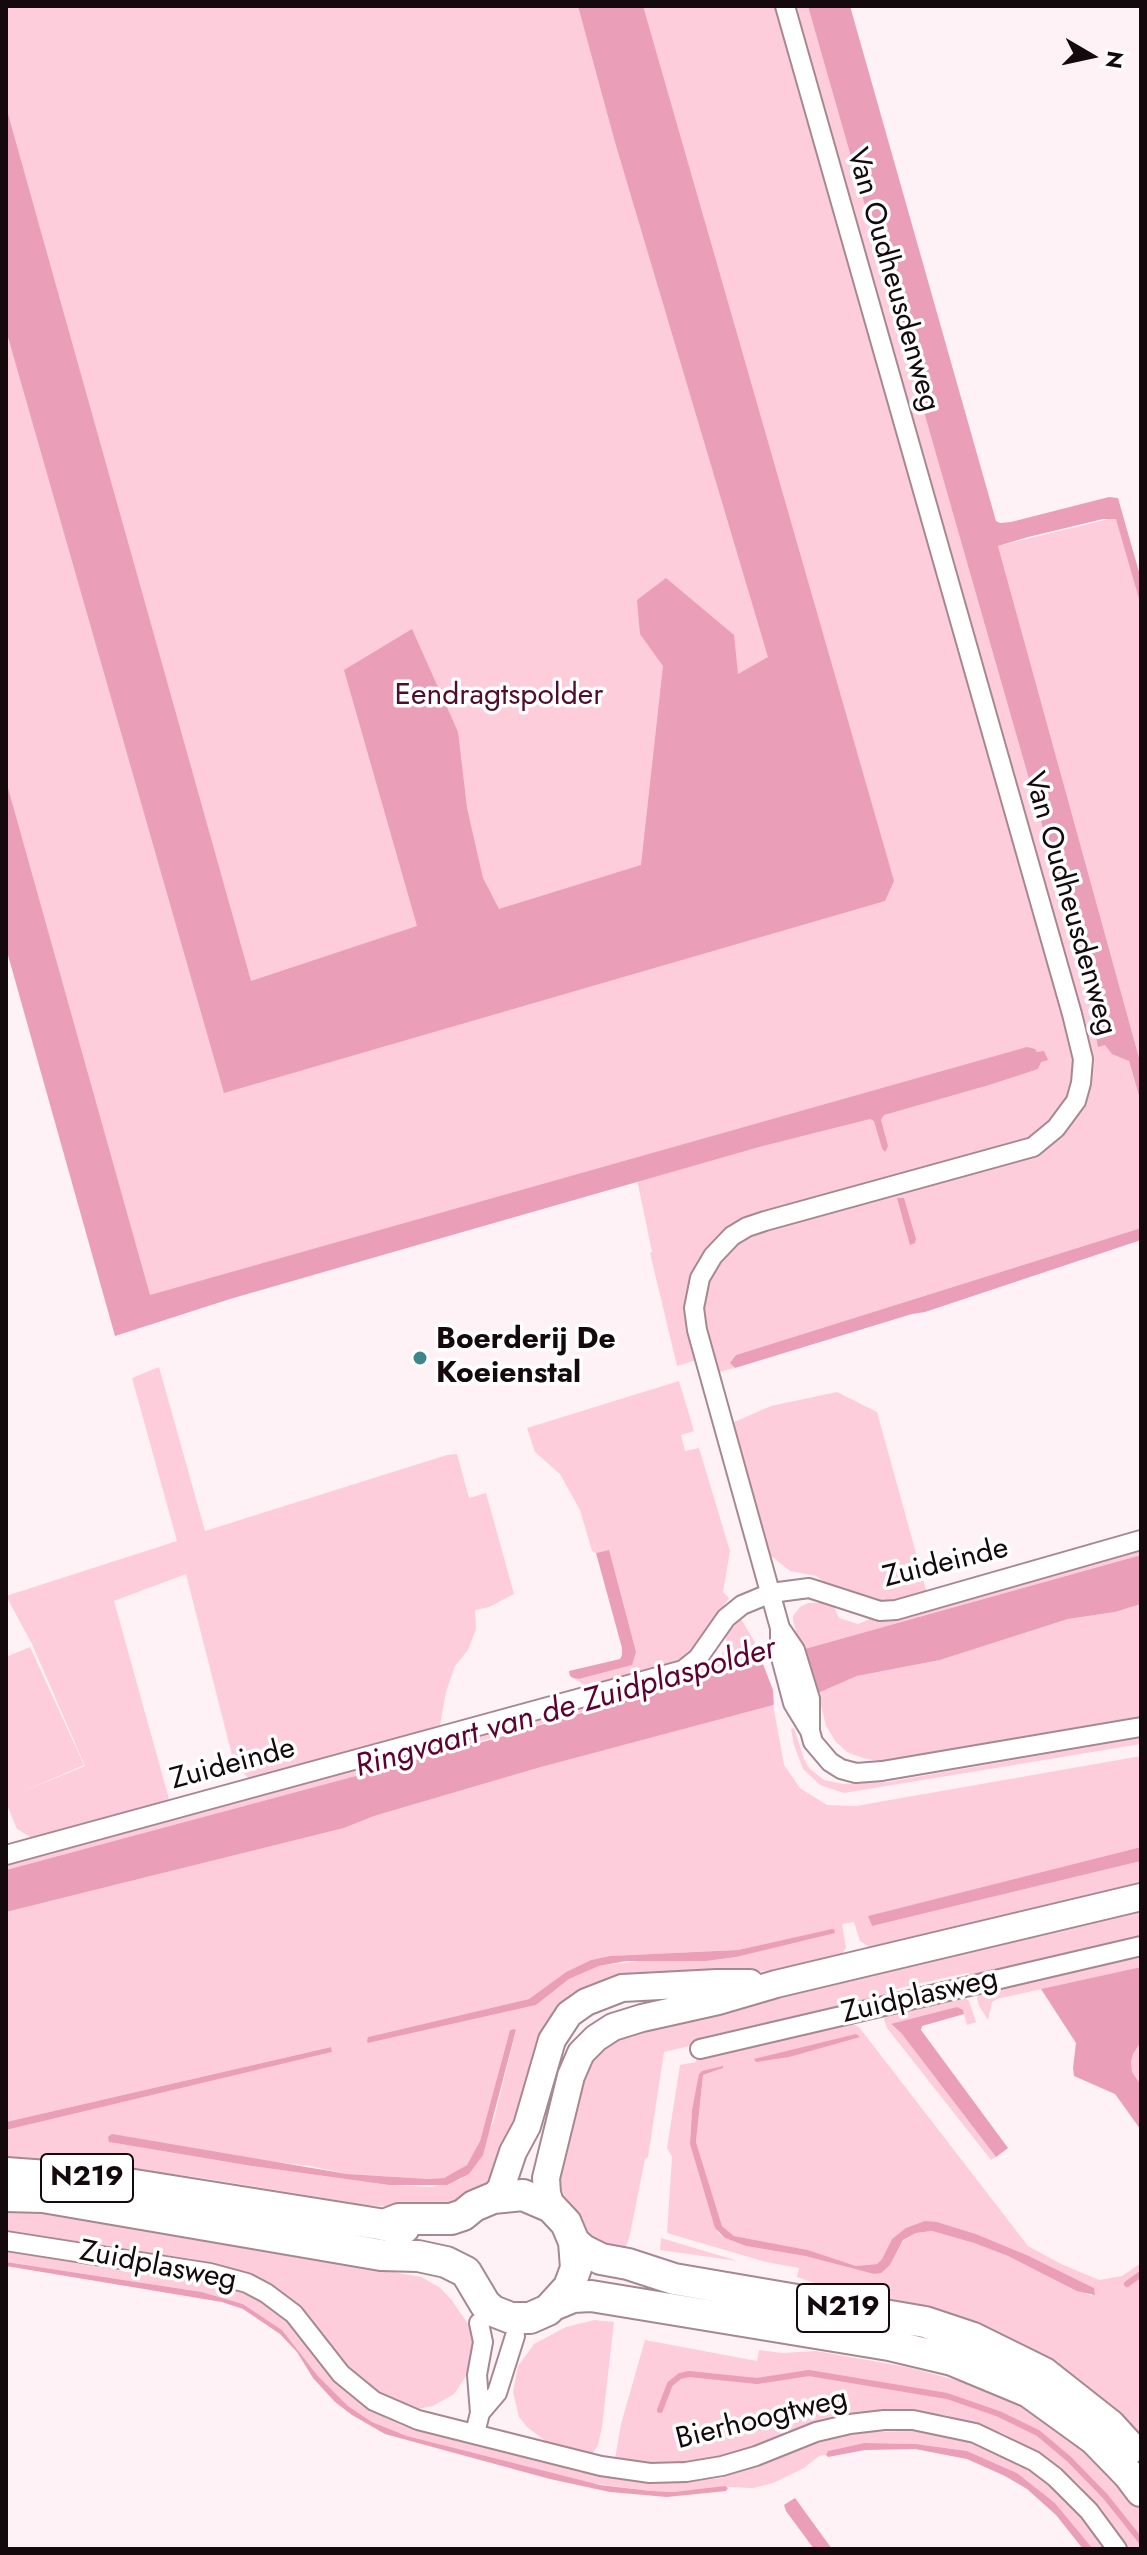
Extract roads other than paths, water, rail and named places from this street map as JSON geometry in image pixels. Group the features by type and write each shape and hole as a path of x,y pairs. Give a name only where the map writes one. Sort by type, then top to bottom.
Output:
{"main road":[{"name":"Zuidplasweg","path":"551,2207 546,2178 562,2105 581,2053 613,2027 776,1984 1141,1897"},
{"name":"Zuidplasweg","path":"502,2201 501,2188 513,2152 527,2126 552,2040 569,2014 586,2002 622,1988 717,1983 776,1984"},
{"name":"Zuidplasweg","path":"6,2173 103,2180 383,2240 431,2271 447,2279 456,2278"},
{"name":"Zuidplasweg","path":"6,2196 43,2197 383,2240"},
{"path":"502,2201 533,2198 551,2207"},
{"name":"N219","path":"466,2223 474,2206 502,2201 541,2221 552,2234 561,2256 583,2250 601,2259 628,2264 672,2293 912,2349 979,2370 1029,2392 1094,2439 1141,2491"},
{"name":"N219","path":"551,2207 566,2223 575,2253"},
{"name":"Zuidplasweg","path":"383,2240 399,2219 451,2219 466,2223"},
{"path":"456,2278 458,2250 466,2223"},
{"path":"559,2312 572,2281 575,2253"},
{"name":"N219","path":"479,2323 466,2308 456,2278 466,2272 485,2304 518,2327 542,2331 559,2312 638,2314 672,2293 925,2322 973,2338 1044,2373 1110,2425 1141,2459"},
{"path":"479,2323 496,2332 518,2327"}],"street":[{"name":"Van Oudheusdenweg","path":"785,6 1083,1059 1076,1101 1056,1128 1033,1147 747,1227 722,1244 700,1278 695,1300 697,1330 813,1742 830,1762 856,1773 882,1771 1141,1727"},
{"name":"Zuideinde","path":"6,1855 683,1670 698,1658 726,1618 742,1605 771,1593 809,1588 880,1611 896,1610 1141,1540"},
{"name":"Zuidplasweg","path":"700,2049 1141,1946"},
{"name":"Zuidplasweg","path":"6,2241 210,2273 247,2283 294,2314 341,2374 374,2401 406,2416 475,2433"},
{"path":"475,2433 480,2413 477,2375 483,2342 479,2323"},
{"path":"480,2413 497,2393 518,2327"},
{"name":"Bierhoogtweg","path":"475,2433 566,2458 650,2473 686,2472 722,2466 816,2432 850,2424 913,2420 942,2424 975,2433 1034,2461 1073,2494 1117,2549"}],"waterway":[{"path":"1127,2284 1141,2274"},
{"path":"660,2410 670,2384 680,2376 689,2374 757,2381 809,2373 947,2396 999,2414 1038,2433 1105,2496 1141,2541"}],"place":[{"name":"Boerderij De Koeienstal","path":"420,1358"}],"park label":[{"name":"Eendragtspolder","path":"499,697"}],"water label":[{"name":"Ringvaart van de Zuidplaspolder","path":"566,1709"}]}
